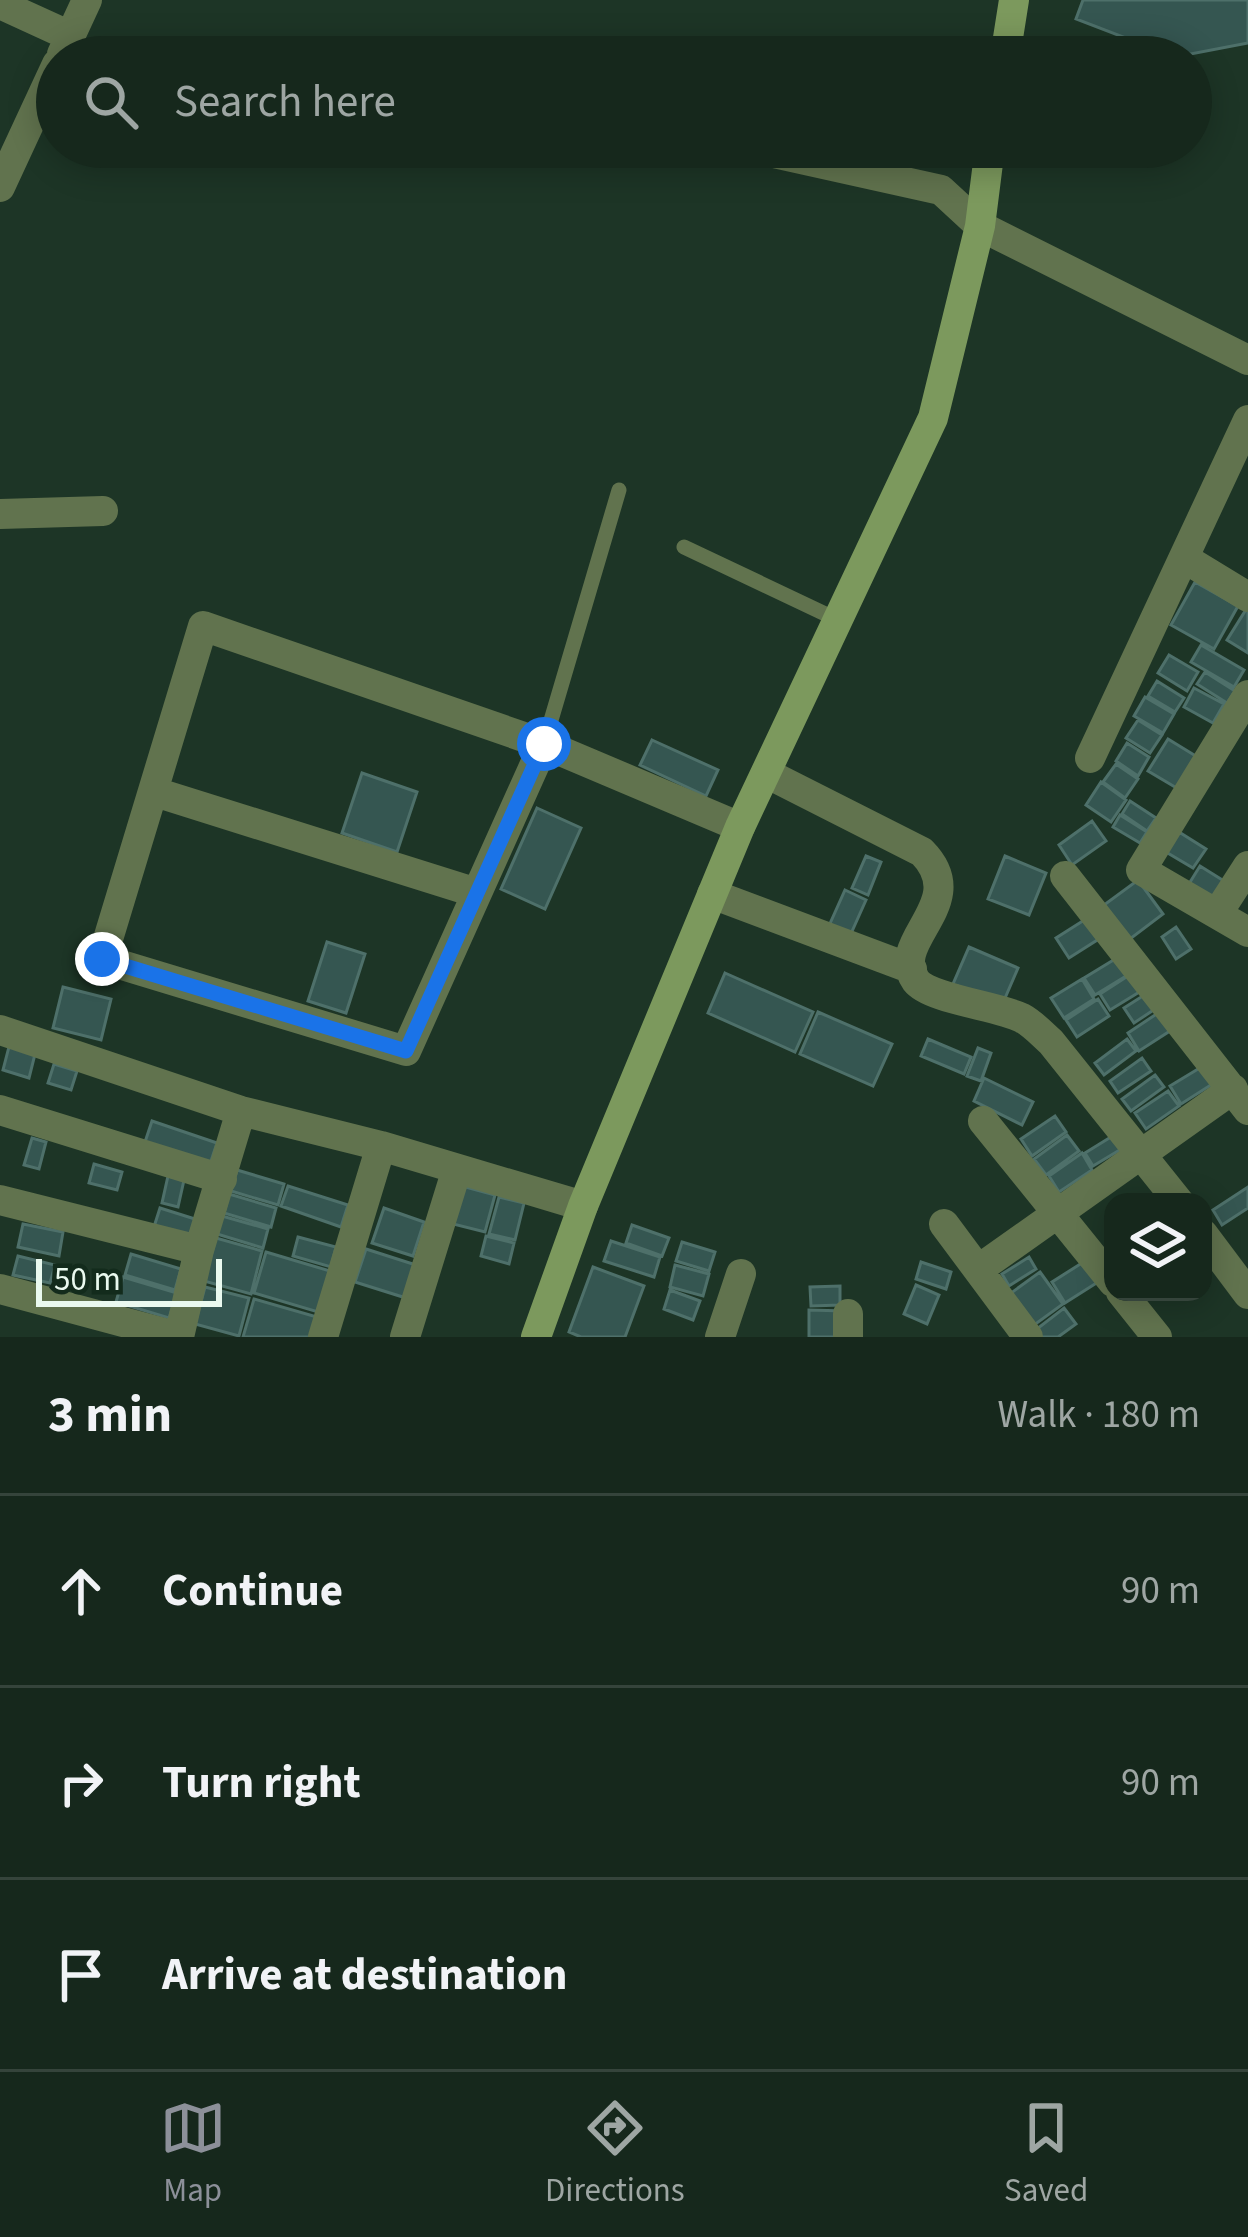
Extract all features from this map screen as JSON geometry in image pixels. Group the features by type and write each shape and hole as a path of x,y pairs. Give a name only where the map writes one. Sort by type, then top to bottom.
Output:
{"street":[{"path":"70,36 87,0"},
{"path":"1009,36 1015,0"},
{"path":"0,4 42,36"},
{"path":"0,187 36,110"},
{"path":"842,168 941,190 980,226 1248,361"},
{"path":"536,1337 583,1206 740,827 933,418 980,226 987,168"},
{"path":"1090,758 1184,558 1239,467 1248,420"},
{"path":"0,514 103,512"},
{"path":"1184,558 1248,597"},
{"path":"544,744 406,1051 102,959 203,626 544,744 740,827"},
{"path":"1248,695 1142,870 1248,932"},
{"path":"766,772 922,853 936,867 941,882 938,897 912,954 917,982 928,990 1027,1021 1051,1042 1172,1193"},
{"path":"155,792 477,893"},
{"path":"1217,914 1248,866"},
{"path":"979,1269 1142,1151 1241,1100 1065,875"},
{"path":"712,894 912,969"},
{"path":"0,1030 241,1111 382,1146 583,1206"},
{"path":"0,1110 222,1179"},
{"path":"0,1289 179,1337 199,1250 241,1111"},
{"path":"983,1121 1104,1271"},
{"path":"323,1337 382,1146"},
{"path":"405,1337 457,1169"},
{"path":"0,1200 199,1250"},
{"path":"944,1225 1028,1337"},
{"path":"1212,1246 1248,1294"},
{"path":"720,1337 741,1274"},
{"path":"1128,1301 1157,1337"}],"lane":[{"path":"544,744 619,490"},
{"path":"684,547 838,620"}],"building":[{"path":"1083,0 1248,0 1248,43 1212,50 1212,36 1120,36 1076,19"},
{"path":"1195,582 1238,606 1214,649 1171,625"},
{"path":"1248,609 1248,653 1227,640"},
{"path":"1201,645 1244,670 1234,687 1191,662"},
{"path":"1169,655 1198,672 1187,691 1158,673"},
{"path":"1205,672 1235,691 1227,703 1197,684"},
{"path":"1157,681 1184,698 1175,712 1148,696"},
{"path":"1194,688 1224,704 1213,723 1184,707"},
{"path":"1145,697 1174,714 1163,733 1134,716"},
{"path":"1138,720 1162,735 1150,753 1126,738"},
{"path":"1168,739 1199,758 1180,790 1148,771"},
{"path":"652,740 718,770 706,796 640,765"},
{"path":"1127,743 1149,757 1138,776 1116,761"},
{"path":"1116,764 1138,779 1125,798 1103,782"},
{"path":"362,773 417,792 397,852 342,833"},
{"path":"1101,782 1126,800 1111,822 1086,805"},
{"path":"1130,801 1156,818 1147,831 1122,814"},
{"path":"537,808 581,828 545,909 501,889"},
{"path":"1120,815 1147,832 1140,843 1113,827"},
{"path":"1092,821 1106,841 1072,865 1059,845"},
{"path":"1179,832 1206,849 1193,868 1166,852"},
{"path":"866,856 881,862 868,895 852,888"},
{"path":"1005,856 1046,873 1029,915 988,899"},
{"path":"1200,866 1232,886 1219,907 1187,887"},
{"path":"1138,880 1163,914 1130,939 1104,905"},
{"path":"845,890 866,900 849,938 828,928"},
{"path":"1089,917 1102,937 1069,958 1056,938"},
{"path":"1176,927 1191,949 1176,959 1162,937"},
{"path":"327,942 365,954 346,1013 308,1001"},
{"path":"969,947 1018,968 1002,1005 953,984"},
{"path":"1120,956 1131,973 1095,995 1084,978"},
{"path":"725,973 813,1012 795,1052 708,1013"},
{"path":"1131,974 1141,991 1110,1010 1100,994"},
{"path":"1082,979 1094,999 1064,1018 1051,998"},
{"path":"63,987 111,999 101,1040 53,1028"},
{"path":"1149,992 1158,1007 1134,1023 1124,1008"},
{"path":"1098,999 1109,1016 1077,1037 1066,1020"},
{"path":"1161,1011 1173,1029 1139,1051 1128,1033"},
{"path":"818,1012 892,1044 873,1086 800,1054"},
{"path":"11,1039 37,1046 29,1078 3,1070"},
{"path":"928,1039 971,1057 964,1074 921,1056"},
{"path":"1127,1039 1136,1051 1104,1075 1095,1063"},
{"path":"978,1048 991,1053 981,1081 967,1076"},
{"path":"1142,1058 1151,1071 1118,1093 1110,1081"},
{"path":"54,1064 77,1071 71,1090 48,1083"},
{"path":"1203,1066 1214,1083 1181,1104 1170,1086"},
{"path":"1155,1075 1164,1087 1131,1111 1122,1099"},
{"path":"984,1078 1033,1102 1022,1125 974,1101"},
{"path":"1168,1091 1179,1106 1146,1129 1135,1113"},
{"path":"1055,1116 1066,1132 1032,1156 1021,1139"},
{"path":"152,1121 217,1143 209,1167 144,1145"},
{"path":"1119,1132 1128,1145 1093,1166 1085,1153"},
{"path":"1067,1135 1079,1151 1046,1175 1034,1159"},
{"path":"32,1138 46,1142 39,1169 24,1165"},
{"path":"1082,1153 1092,1170 1059,1192 1049,1176"},
{"path":"94,1164 122,1172 117,1190 89,1183"},
{"path":"237,1170 284,1184 278,1205 231,1191"},
{"path":"168,1176 184,1180 178,1207 162,1203"},
{"path":"288,1186 348,1205 341,1227 281,1206"},
{"path":"462,1186 495,1195 485,1232 453,1224"},
{"path":"1248,1187 1248,1208 1222,1225 1213,1210"},
{"path":"229,1194 276,1208 271,1227 224,1213"},
{"path":"499,1197 524,1203 515,1240 489,1234"},
{"path":"160,1208 195,1219 188,1241 153,1230"},
{"path":"384,1208 424,1222 413,1256 372,1243"},
{"path":"222,1216 268,1229 263,1248 217,1234"},
{"path":"23,1224 63,1232 59,1256 18,1247"},
{"path":"632,1225 669,1238 662,1256 626,1243"},
{"path":"486,1236 514,1243 509,1264 481,1256"},
{"path":"298,1237 336,1247 331,1267 293,1256"},
{"path":"216,1238 262,1251 251,1294 204,1281"},
{"path":"611,1241 660,1257 654,1277 604,1261"},
{"path":"682,1242 715,1252 709,1271 676,1261"},
{"path":"366,1249 416,1265 406,1298 355,1282"},
{"path":"266,1252 330,1271 318,1312 254,1293"},
{"path":"131,1254 181,1269 175,1290 125,1275"},
{"path":"18,1256 55,1265 50,1283 13,1275"},
{"path":"1029,1257 1036,1269 1009,1286 1002,1274"},
{"path":"1085,1261 1098,1282 1065,1303 1052,1282"},
{"path":"921,1262 951,1272 946,1289 916,1279"},
{"path":"675,1265 709,1274 703,1296 670,1287"},
{"path":"593,1267 644,1286 625,1337 581,1337 569,1332"},
{"path":"1040,1272 1063,1304 1030,1328 1007,1296"},
{"path":"123,1277 177,1293 169,1318 116,1302"},
{"path":"916,1285 939,1295 927,1324 904,1314"},
{"path":"840,1286 840,1305 811,1306 810,1287"},
{"path":"205,1287 249,1298 239,1336 195,1324"},
{"path":"670,1290 700,1301 693,1320 664,1309"},
{"path":"254,1299 317,1317 311,1337 243,1337"},
{"path":"1064,1308 1076,1324 1058,1337 1037,1337 1033,1332"},
{"path":"809,1310 844,1311 843,1337 809,1337"}],"route":[{"path":"102,959 406,1051 544,744"}]}
